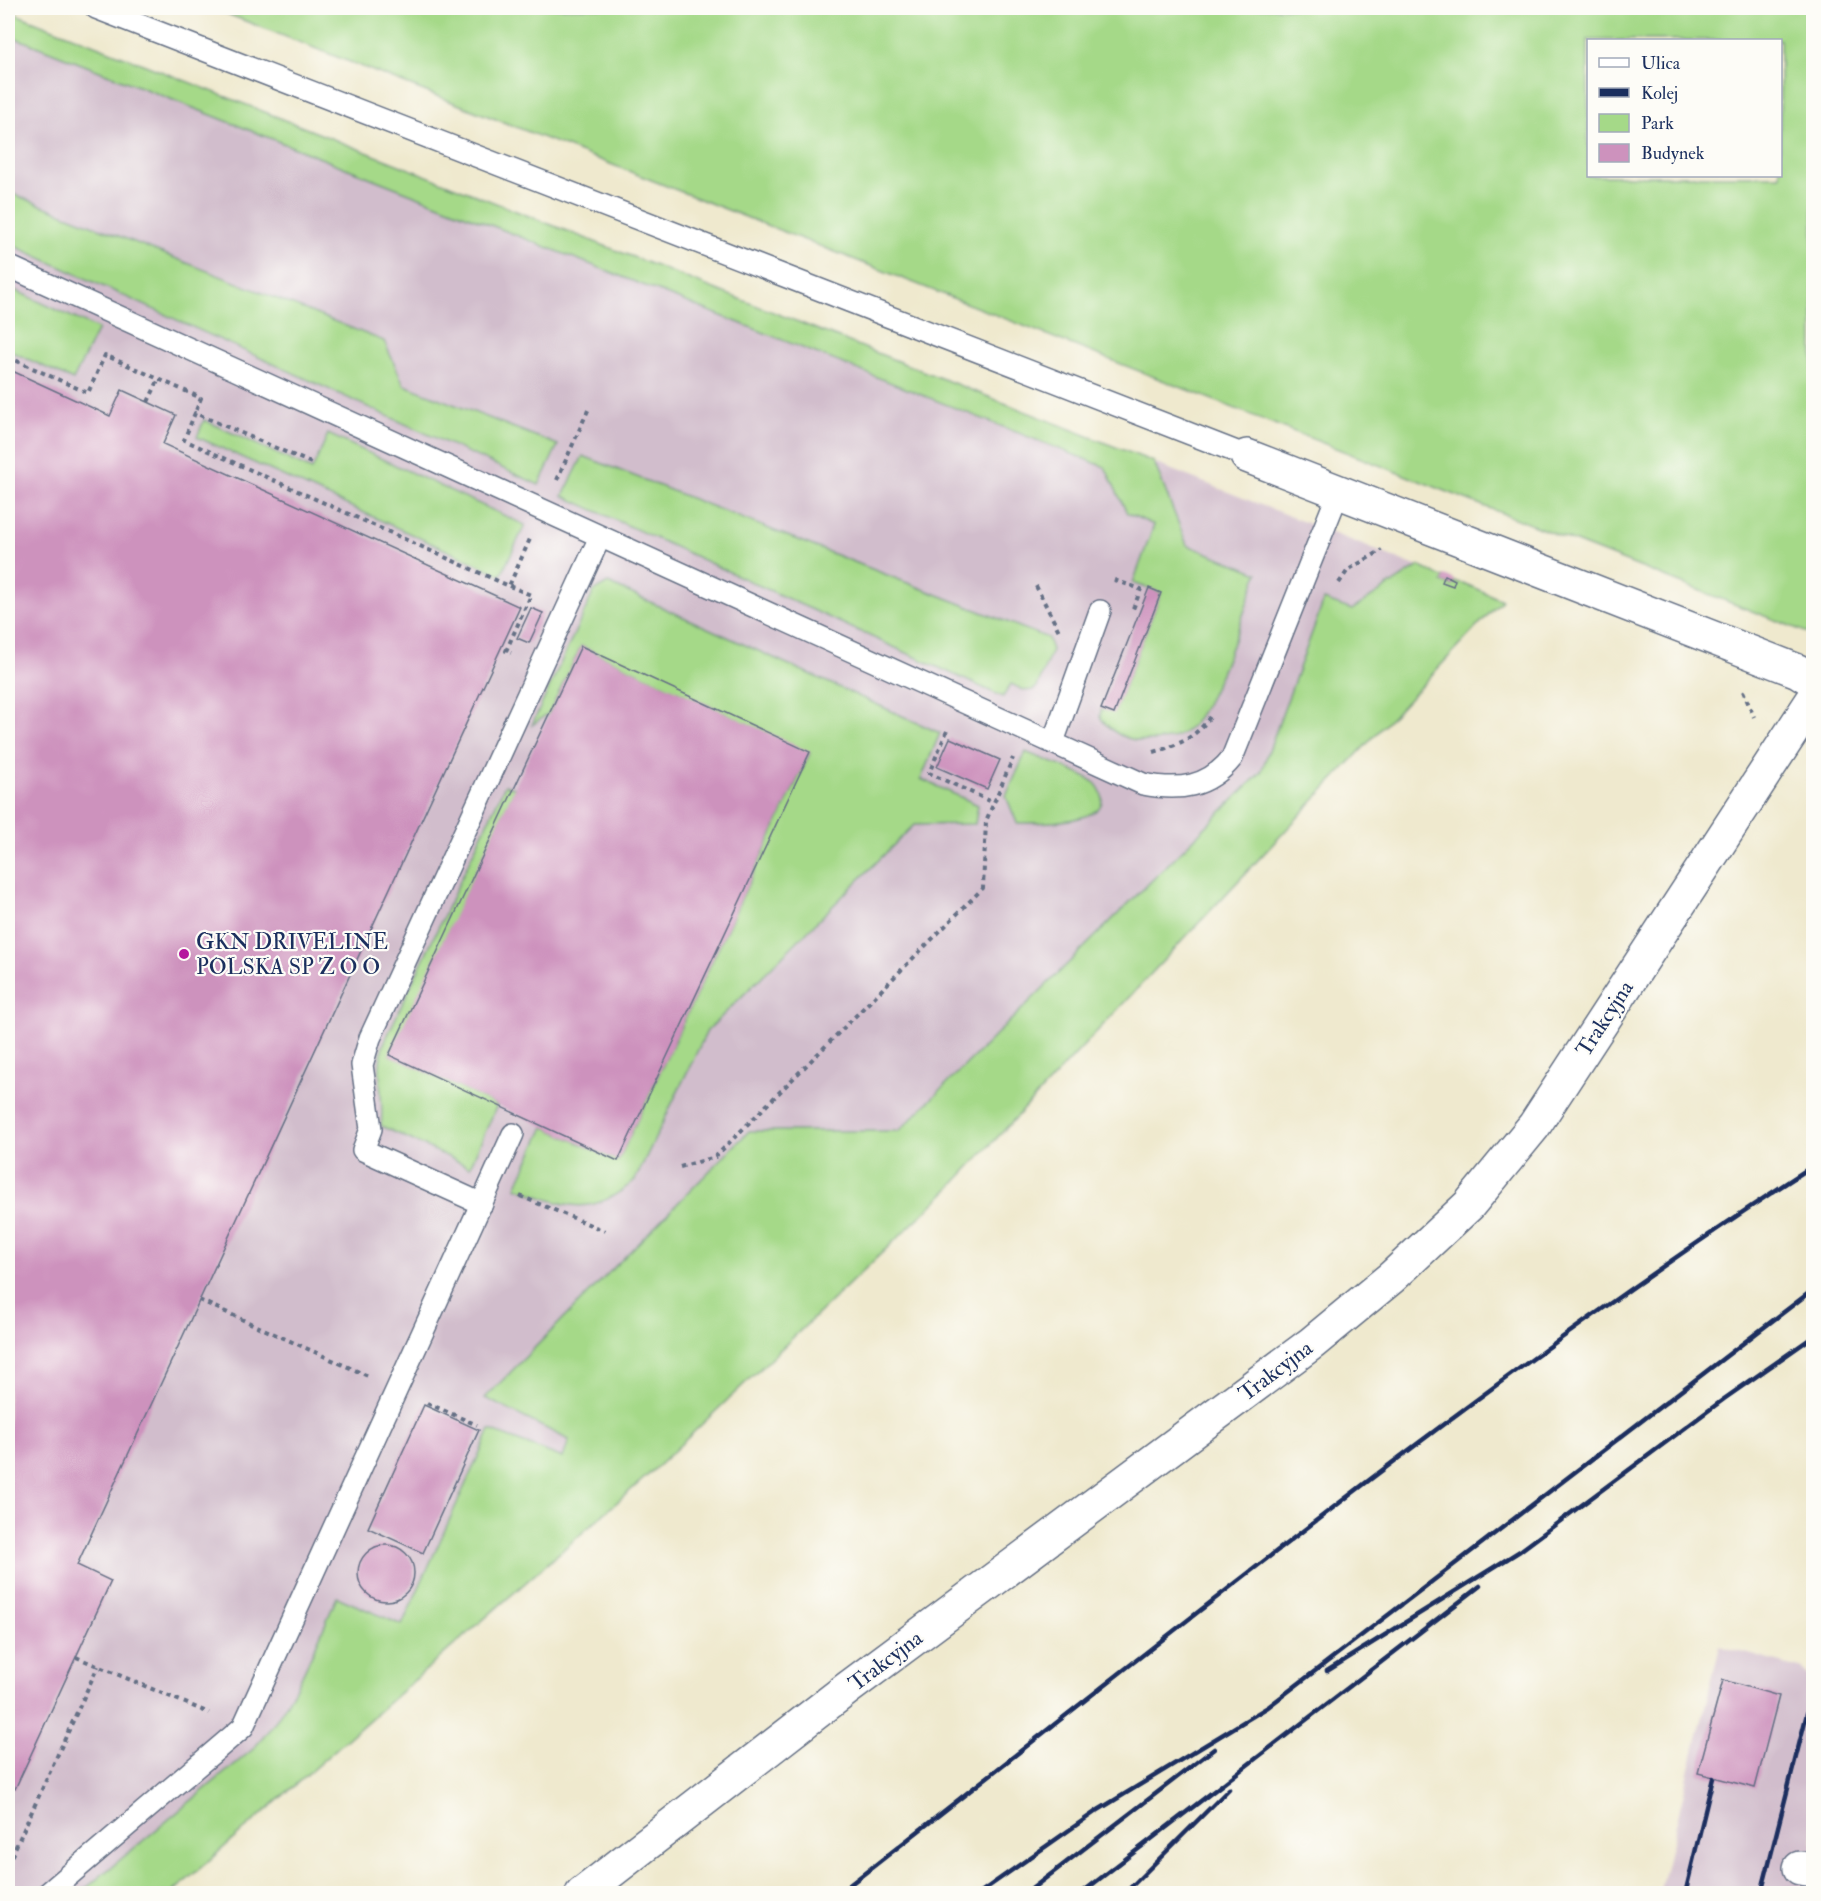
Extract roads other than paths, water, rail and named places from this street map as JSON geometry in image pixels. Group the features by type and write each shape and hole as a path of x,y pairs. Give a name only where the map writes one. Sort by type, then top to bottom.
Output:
{"street":[{"path":"1247,456 1798,672 1814,681"},
{"name":"Trakcyjna","path":"582,1893 848,1688 1312,1343 1392,1277 1469,1205 1534,1126 1814,698"}],"lane":[{"path":"96,8 1247,456"},
{"path":"8,266 1143,784 1162,788 1189,786 1208,780 1221,772 1233,758 1339,491"},
{"path":"482,1204 363,1150 371,1129 362,1065 370,1038 600,537"},
{"path":"1053,742 1100,611"},
{"path":"47,1893 243,1727 513,1134"}],"railway":[{"path":"838,1894 1198,1612 1440,1427 1687,1250 1814,1165"},
{"path":"978,1894 1095,1812 1268,1707 1814,1289"},
{"path":"1327,1671 1520,1551 1724,1399 1814,1336"},
{"path":"1080,1894 1480,1586"},
{"path":"1761,1894 1814,1686"},
{"path":"1025,1894 1214,1749"},
{"path":"1685,1894 1713,1778"},
{"path":"1124,1894 1229,1789"}],"place":[{"name":"GKN DRIVELINE POLSKA SP Z O O","path":"184,954"}]}
